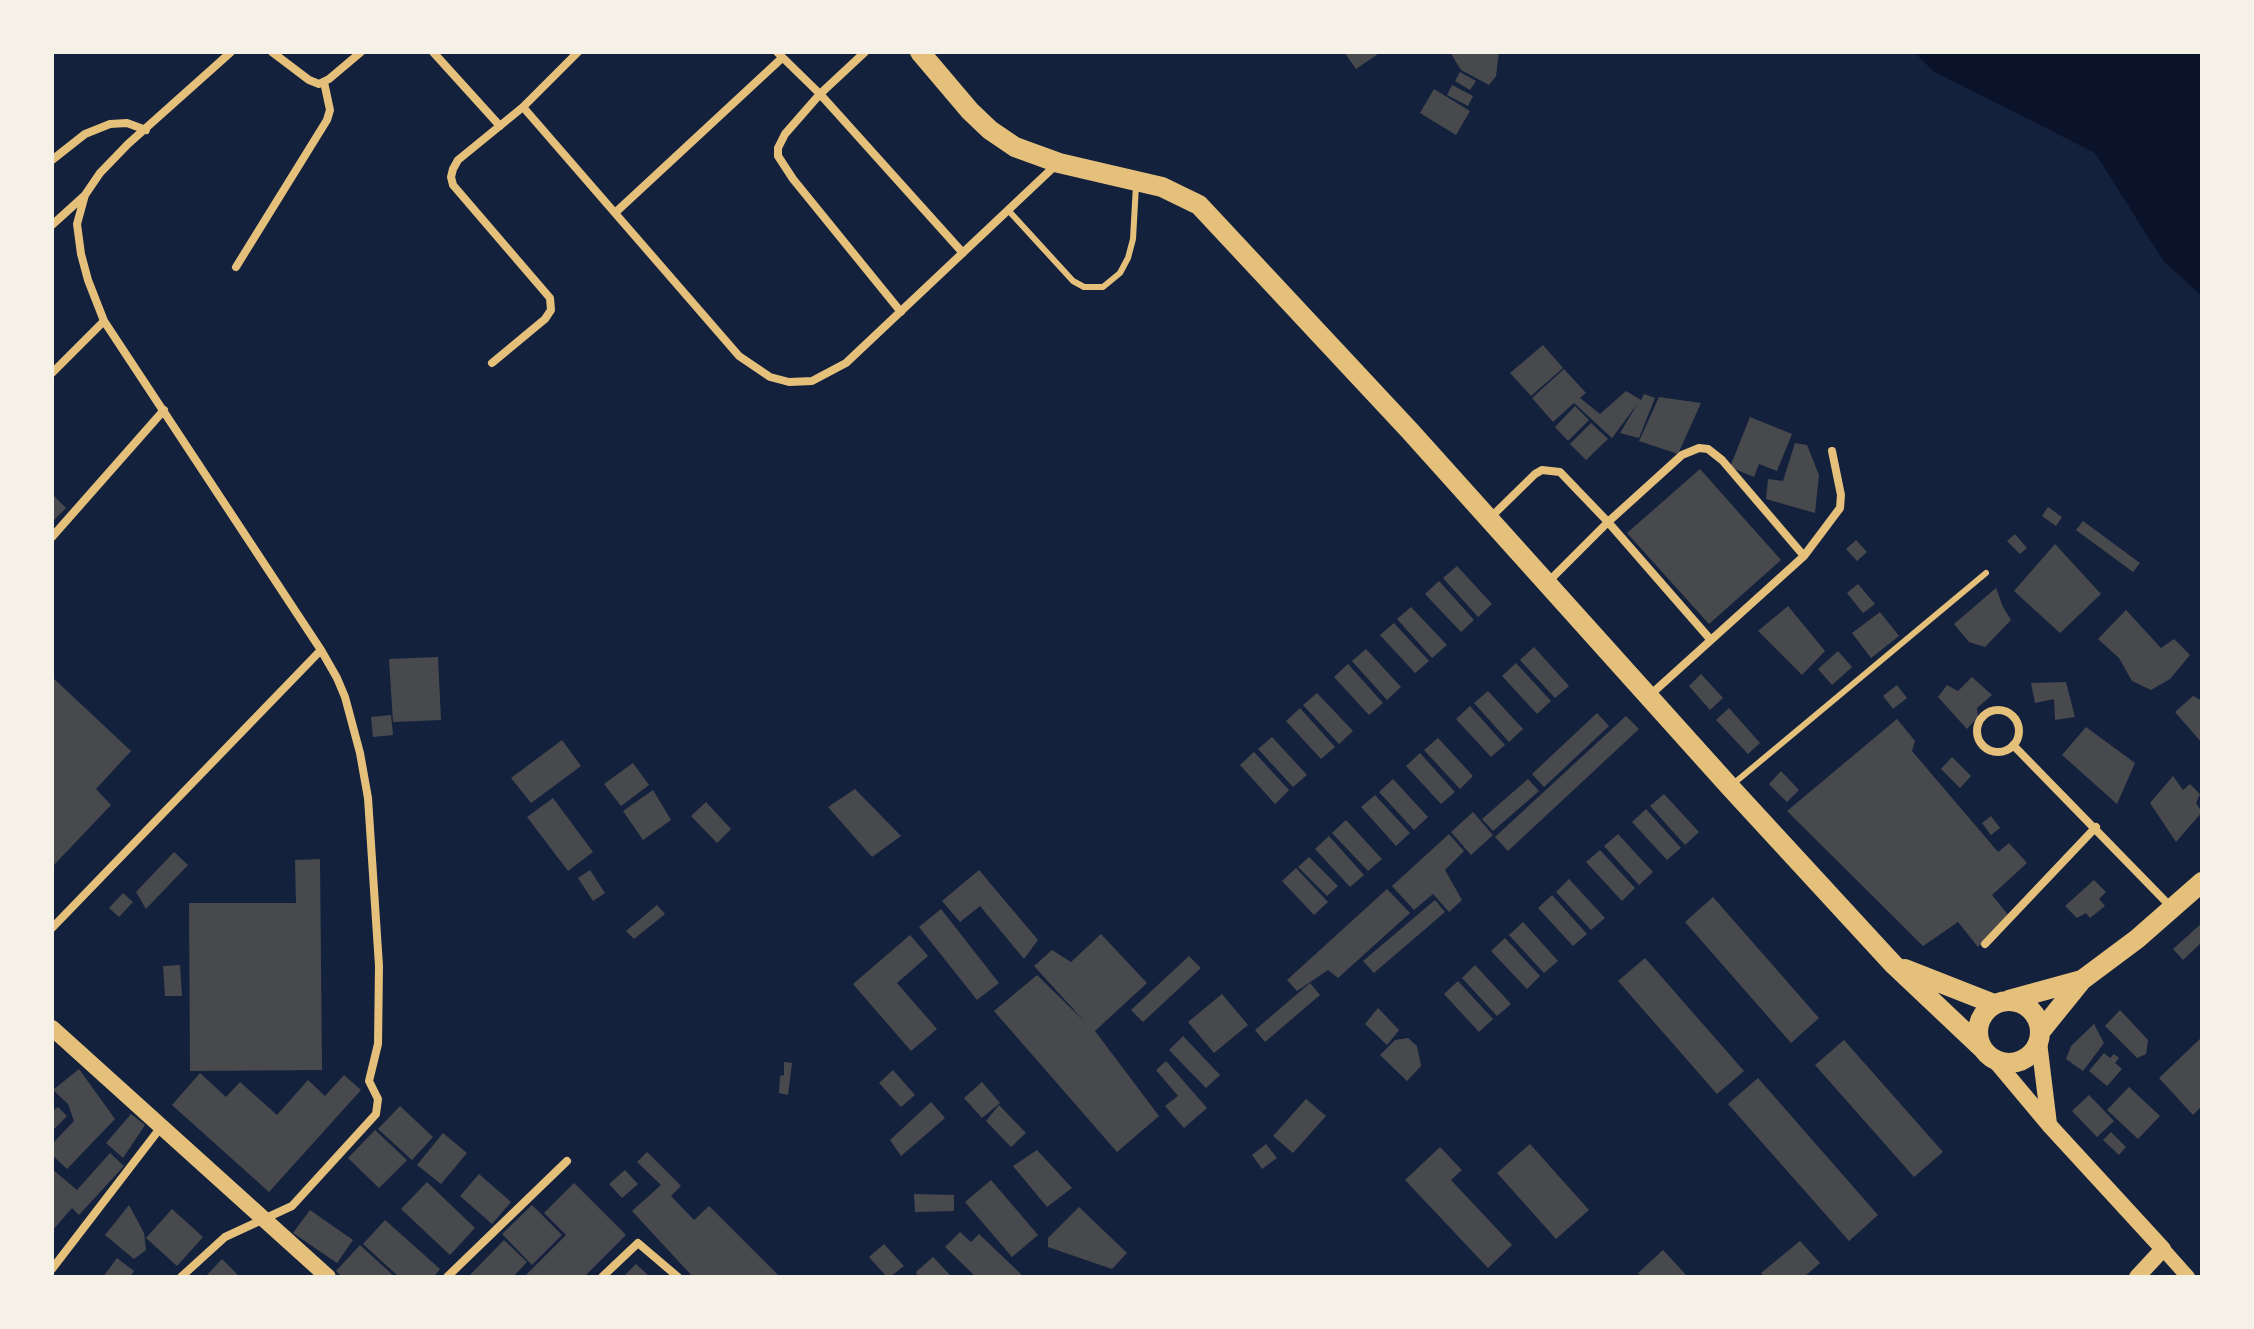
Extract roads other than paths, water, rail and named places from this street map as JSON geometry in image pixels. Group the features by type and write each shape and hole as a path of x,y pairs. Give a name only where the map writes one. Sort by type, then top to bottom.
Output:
{"main road":[{"path":"920,52 990,130 1015,147 1059,163 1162,187 1189,198 1221,225 1730,787 1893,964 1988,1054 2163,1249 2137,1277"},
{"path":"2082,980 2000,1003 1982,1017 1978,1034 1988,1054 2003,1062 2025,1059 2082,980 2173,909 2202,882"},
{"path":"1893,964 2000,1003 2023,1004 2030,1008 2039,1023 2050,1126"},
{"path":"52,1028 328,1277"}],"street":[{"path":"52,225 85,195 100,173 128,144 231,52"},
{"path":"272,52 319,84 361,52"},
{"path":"433,52 500,126"},
{"path":"492,363 545,319 551,306 550,298 453,185 451,177 458,160 523,107 578,52"},
{"path":"865,52 820,94 785,134 778,148 778,156 901,312"},
{"path":"616,212 780,55 820,94 963,253"},
{"path":"236,267 327,120 330,110 324,82"},
{"path":"523,107 739,356 770,377 789,382 812,381 846,363 1059,163"},
{"path":"52,160 85,134 110,124 127,123 146,130"},
{"path":"85,195 77,224 81,254 104,321 337,678 349,709 368,798 379,966 378,1044 369,1081 378,1099 376,1114 292,1206 225,1237 181,1277"},
{"path":"52,373 104,321"},
{"path":"52,537 164,410"},
{"path":"1547,583 1682,455 1699,448 1708,449 1722,460 1804,556"},
{"path":"1649,696 1804,556 1840,508 1841,495 1832,451"},
{"path":"1489,519 1535,474 1542,470 1560,472 1710,639"},
{"path":"52,928 321,650"},
{"path":"1993,711 2012,716 2018,733 2013,745 2002,751 1989,750 1984,746 1977,729 1982,717 1993,711"},
{"path":"2013,745 2173,909"},
{"path":"1985,944 2096,827"},
{"path":"52,1269 162,1125"},
{"path":"447,1277 567,1161"},
{"path":"602,1277 638,1243 678,1277"},
{"path":"2163,1249 2188,1277"}],"lane":[{"path":"1008,210 1073,281 1084,287 1103,287 1120,273 1128,258 1133,239 1136,181"},
{"path":"1730,787 1986,573"}],"water":[{"path":"1914,52 2202,52 2202,296 2164,262 2095,153 1933,71"}]}
